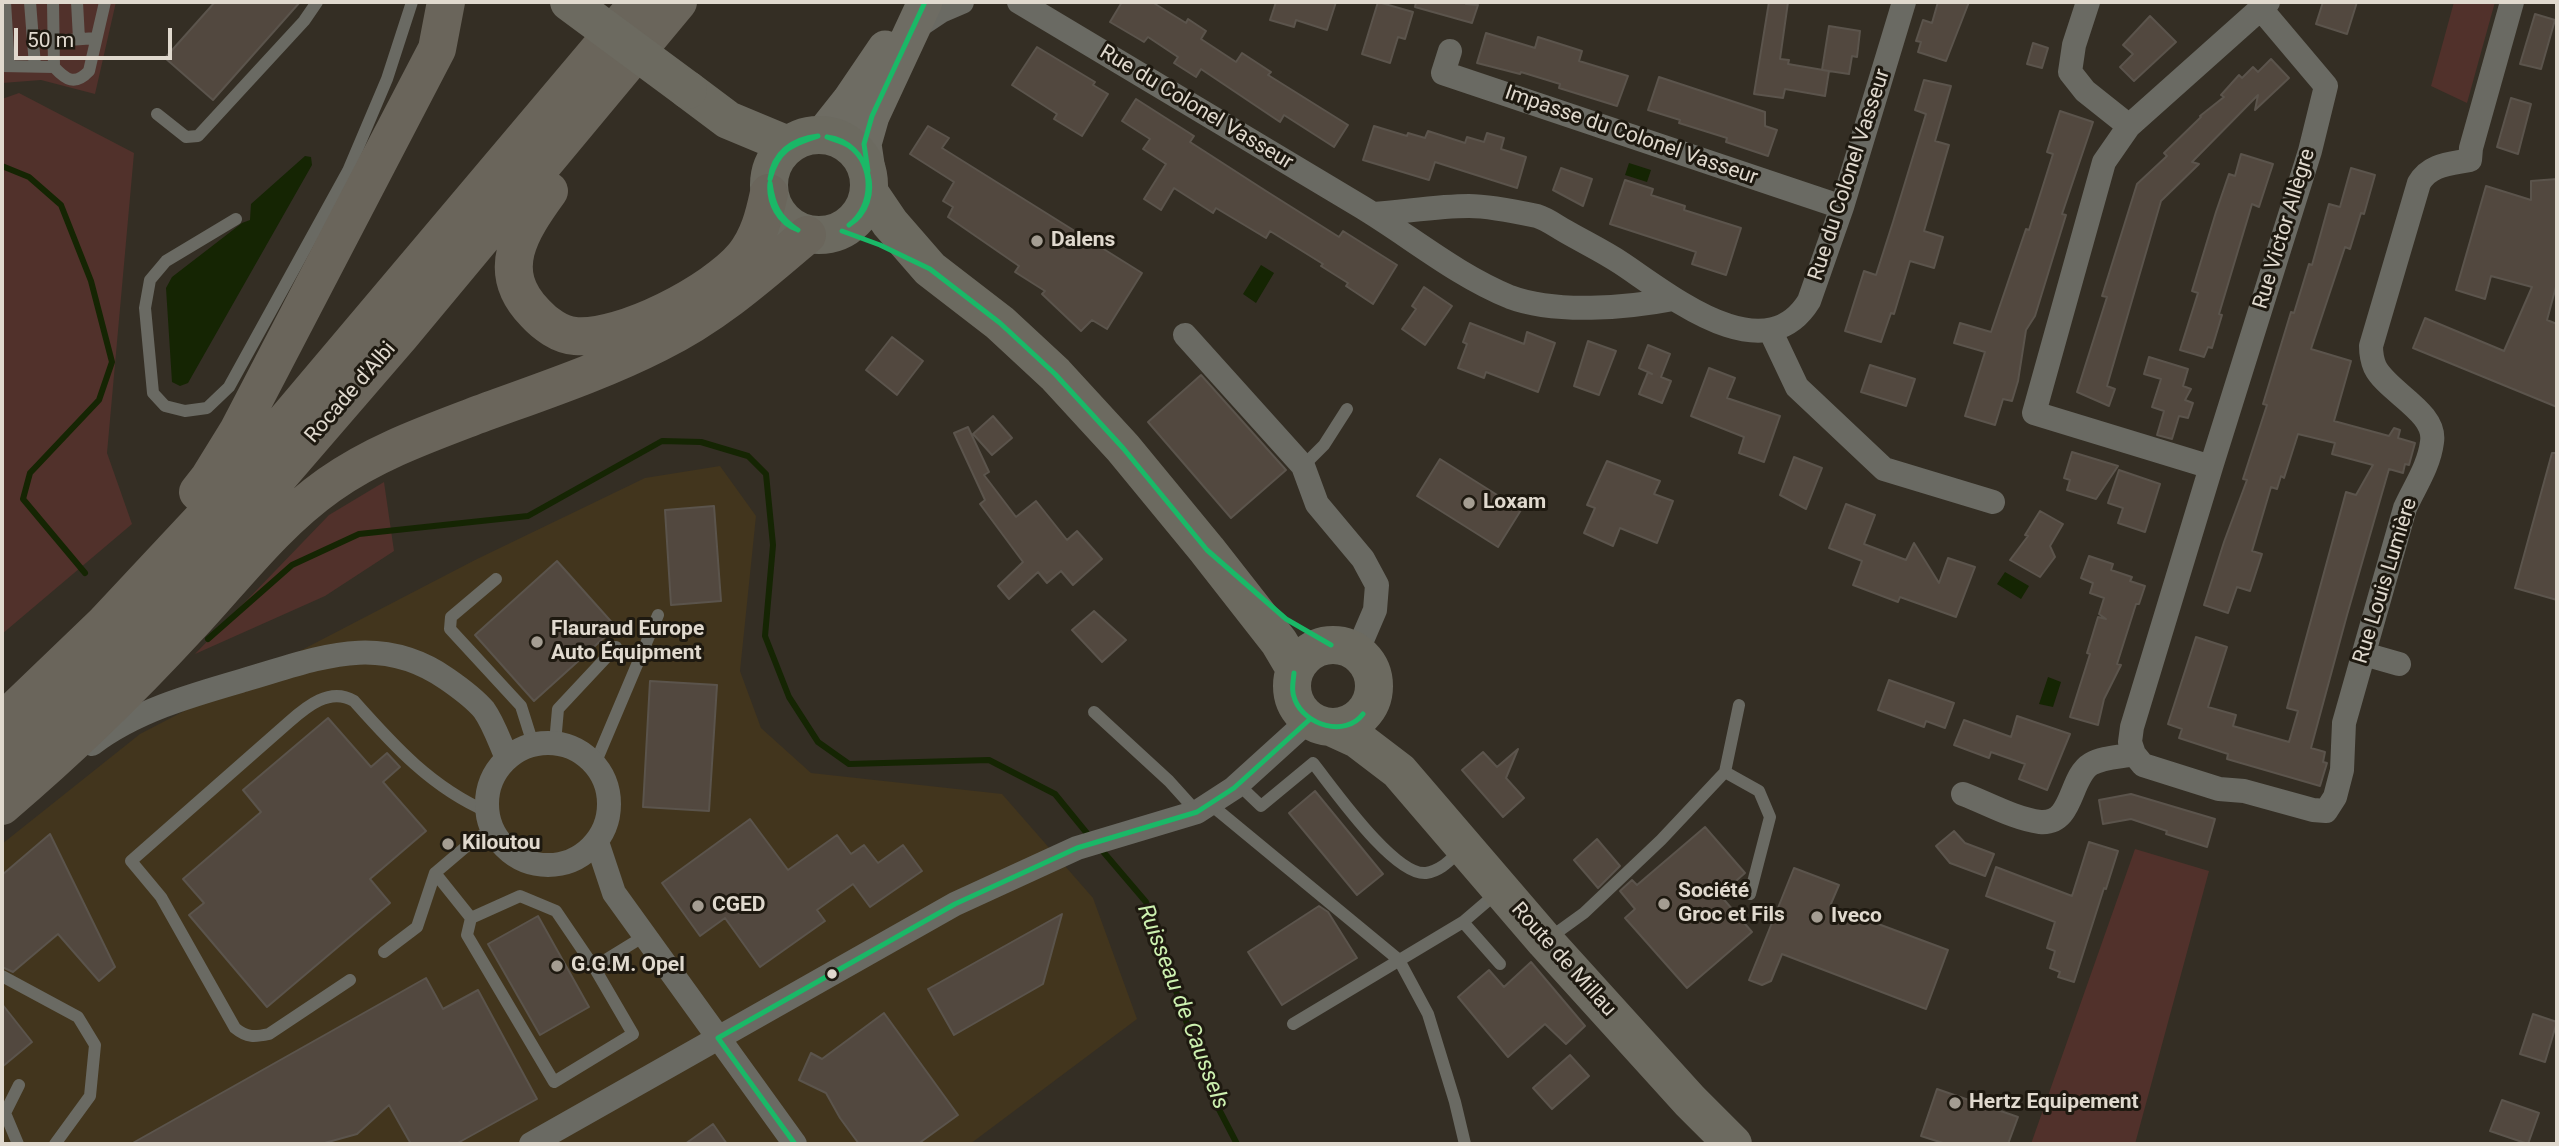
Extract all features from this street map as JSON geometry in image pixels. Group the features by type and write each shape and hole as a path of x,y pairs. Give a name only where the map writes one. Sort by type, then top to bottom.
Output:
{"highway":[{"path":"104,624 119,590 139,561 209,478 238,431 436,49 446,2"},
{"name":"Rocade d'Albi","path":"2,722 104,624 206,515 639,2"},
{"name":"Rocade d'Albi","path":"17,772 102,673 155,620 384,355 678,2"},
{"path":"618,77 608,111 522,229 514,254 514,281 526,304 546,325 573,336 602,336 672,308 728,272 745,254 761,227 769,187"},
{"path":"2,806 17,772 103,715 268,537 330,485 375,457 659,343 747,288 824,233"}],"main road":[{"path":"569,2 728,120 769,187 778,215 786,224 880,245 930,269"},
{"path":"769,187 772,167 779,155 805,140 849,101 886,47 915,12"},
{"path":"824,233 855,222 865,208 869,182 864,144 872,116 915,12"},
{"path":"728,120 805,140 845,142 855,150 890,223 930,269 1000,323 1055,374 1123,448 1279,642 1295,669"},
{"path":"1207,550 1286,619 1344,648 1368,663 1374,677 1375,692 1370,706 1361,718 1348,726 1321,724 1297,707 1292,695 1295,669 1310,652 1344,648"},
{"name":"Route de Millau","path":"1375,692 1382,734 1399,771"},
{"name":"Route de Millau","path":"1321,724 1357,739 1399,771 1545,941 1690,1101 1733,1144"}],"street":[{"path":"915,12 941,11 962,2"},
{"name":"Rue du Colonel Vasseur","path":"1019,2 1373,214 1465,274 1511,297 1556,308 1646,304 1673,299"},
{"name":"Rue du Colonel Vasseur","path":"1770,330 1789,322 1802,312 1809,301 1842,207 1904,2"},
{"path":"2088,2 2074,45 2070,72 2085,91 2129,126"},
{"name":"Rue Louis Lumière","path":"2134,754 2143,765 2219,789 2244,791 2313,810 2326,810 2335,797 2342,770 2344,723 2405,508 2421,478 2433,441 2427,420 2380,376 2375,367 2371,346 2419,183 2430,170 2438,166 2470,160 2471,148 2512,2"},
{"name":"Rue Victor Allègre","path":"2134,754 2130,742 2132,727 2309,151 2326,86 2264,5 2129,126 2104,162 2034,413 2211,467"},
{"name":"Impasse du Colonel Vasseur","path":"1450,51 1443,73 1842,207"},
{"path":"1373,214 1470,206 1540,217 1618,262 1673,299 1712,319 1748,332 1770,330 1797,387 1884,469 1993,502"},
{"path":"1185,335 1303,467 1317,504 1363,559 1377,585 1375,610 1344,648"},
{"path":"17,772 47,777 102,736 134,717 229,684 324,657 365,652 392,653 433,669 463,690 484,711 507,758"},
{"path":"2364,653 2399,664"},
{"path":"531,1144 956,904 1077,848 1203,808 1321,724"},
{"path":"551,865 572,861 597,842 609,808 607,785 595,764 577,750 544,744 507,758 499,767 489,788 490,821 507,849 517,856 539,864 577,871 614,893"},
{"path":"1963,794 2019,816 2042,822 2049,821 2056,819 2065,809 2081,773 2091,764 2134,754"},
{"path":"597,842 614,893 795,1144"}],"lane":[{"path":"5,2 5,66 54,67"},
{"path":"30,2 34,66"},
{"path":"53,2 54,67 63,77 74,81 89,71 105,2"},
{"path":"77,2 79,39"},
{"path":"157,114 186,137 198,136 304,21 317,2"},
{"path":"236,219 166,261 150,281 145,308 153,393 165,406 185,411 207,408 229,387 348,171 387,79 412,2"},
{"path":"55,41 96,38"},
{"path":"1303,467 1324,445 1347,409"},
{"path":"496,579 451,617 450,629 521,706 544,744"},
{"path":"595,764 658,615"},
{"path":"544,744 558,709 616,647"},
{"path":"350,980 269,1034 254,1037 244,1035 235,1028 161,897 131,861 304,709 330,696 347,696 355,701 417,769 490,821 475,839 435,873 417,926 384,952"},
{"path":"1545,941 1584,913 1661,840 1725,772 1739,705"},
{"path":"1094,712 1169,781 1399,960 1428,1014 1465,1144"},
{"path":"1237,785 1261,806 1313,764 1385,851 1412,872 1440,870 1464,847"},
{"path":"1725,772 1759,791 1770,817 1750,894"},
{"path":"435,873 471,918"},
{"path":"1293,1024 1463,922 1500,889"},
{"path":"520,896 556,911 594,967 633,1034 554,1082 467,934 471,918 520,896"},
{"path":"1463,922 1500,964"},
{"path":"594,967 646,935"},
{"path":"2,976 78,1017 95,1045 90,1096 55,1144"},
{"path":"18,1144 5,1113 19,1084"}],"shaded area":[{"path":"2,2 116,2 95,94 41,80 2,83"},
{"path":"2454,2 2495,2 2467,103 2431,86"},
{"path":"19,93 134,153 107,453 132,524 2,634 2,99"},
{"path":"305,156 311,157 312,165 188,383 180,386 172,382 166,288 172,277 242,223 250,220 251,204"},
{"path":"1629,163 1651,170 1647,182 1625,175"},
{"path":"1261,265 1274,273 1256,303 1243,294"},
{"path":"720,466 756,516 740,671 761,728 811,773 1002,794 1093,898 1137,1019 970,1144 2,1144 2,844 140,734 475,560 645,478"},
{"path":"384,482 394,551 325,596 195,654 329,515"},
{"path":"2005,572 2029,586 2021,599 1997,584"},
{"path":"2048,677 2061,682 2053,707 2039,704"},
{"path":"2135,849 2209,871 2135,1144 2031,1144"}],"building":[{"path":"215,2 300,2 213,100 165,58"},
{"path":"1122,2 1152,2 1186,23 1188,19 1206,31 1201,39 1236,62 1242,53 1271,72 1268,75 1348,125 1334,147 1284,115 1280,122 1201,69 1196,77 1174,63 1178,57 1148,37 1144,42 1110,22"},
{"path":"1276,2 1336,2 1327,30 1296,20 1294,27 1270,20"},
{"path":"1378,2 1413,12 1405,39 1398,37 1390,63 1362,54"},
{"path":"1416,2 1467,2 1466,4 1478,5 1472,23 1415,7"},
{"path":"1769,2 1788,2 1780,59 1789,60 1788,64 1829,71 1825,96 1785,89 1783,98 1754,94"},
{"path":"1938,2 1969,2 1946,61 1918,52 1921,42 1916,41 1923,20 1932,23"},
{"path":"2323,2 2357,2 2347,34 2316,24"},
{"path":"2535,14 2555,20 2541,69 2520,64"},
{"path":"2150,16 2176,42 2134,81 2120,67 2133,54 2123,45"},
{"path":"1829,26 1860,31 1857,57 1852,56 1849,74 1822,70"},
{"path":"1486,33 1535,48 1538,37 1582,51 1579,61 1628,76 1617,106 1559,88 1560,84 1521,72 1520,74 1477,63"},
{"path":"2033,43 2048,48 2042,68 2027,64"},
{"path":"1037,47 1095,82 1093,85 1108,94 1082,136 1054,119 1057,114 1012,85"},
{"path":"2271,59 2289,78 2255,110 2258,95 2192,162 2199,164 2161,201 2107,386 2115,389 2109,406 2077,392 2107,297 2102,296 2137,184 2167,156 2164,153 2200,116 2224,97 2221,95 2239,75 2242,78 2253,67 2258,72"},
{"path":"1659,77 1765,112 1765,126 1777,130 1768,156 1726,142 1727,138 1648,110"},
{"path":"1924,80 1951,86 1935,141 1949,145 1924,231 1943,237 1934,268 1910,261 1894,314 1891,313 1881,342 1845,331 1864,271 1876,275 1893,222 1926,114 1915,110"},
{"path":"2511,98 2531,104 2518,154 2497,147"},
{"path":"1136,99 1194,136 1190,142 1266,191 1339,237 1343,231 1397,265 1373,304 1346,286 1348,283 1321,266 1323,264 1270,231 1266,238 1216,208 1213,213 1174,188 1161,210 1144,199 1166,164 1143,149 1150,139 1122,121"},
{"path":"2060,111 2093,122 2062,214 2066,215 2035,316 2026,330 2012,401 2003,399 1995,425 1965,416 1985,352 1954,343 1960,323 1991,332 2026,229 2029,230 2053,154 2047,152"},
{"name":"Dalens","path":"928,126 949,138 942,148 1142,273 1107,329 1092,320 1081,331 1042,294 1045,291 1015,272 1019,266 948,217 953,207 943,201 954,182 910,154"},
{"path":"1374,126 1407,136 1408,133 1425,138 1428,131 1465,143 1467,137 1484,142 1487,133 1504,138 1501,149 1526,157 1517,188 1435,162 1429,180 1363,160"},
{"path":"2241,154 2273,164 2259,207 2252,204 2219,314 2222,315 2212,348 2208,347 2204,357 2180,350 2198,293 2192,291 2216,212 2229,174 2235,176"},
{"path":"1561,168 1592,179 1583,206 1553,190"},
{"path":"2351,168 2375,175 2350,249 2345,247 2311,349 2351,361 2334,421 2389,436 2394,428 2400,430 2398,438 2415,443 2409,465 2405,464 2403,473 2389,469 2347,615 2311,748 2325,752 2323,762 2327,763 2320,786 2227,759 2228,754 2179,738 2182,729 2168,724 2196,637 2227,647 2208,707 2236,715 2233,726 2289,742 2298,711 2287,708 2346,492 2356,495 2373,465 2332,454 2335,443 2298,434 2284,478 2281,476 2277,489 2271,487 2252,551 2262,554 2250,591 2237,587 2228,613 2204,605 2247,480 2243,479 2267,405 2263,404 2291,312 2294,313 2309,264 2312,265 2329,204 2340,207"},
{"path":"2557,179 2557,283 2547,320 2557,324 2557,407 2413,348 2425,318 2504,351 2532,287 2491,276 2485,299 2456,290 2486,186 2531,200 2531,181"},
{"path":"1625,180 1653,189 1651,195 1685,206 1684,210 1741,228 1726,275 1692,264 1696,252 1610,224"},
{"path":"1424,287 1452,306 1425,345 1402,329 1416,309 1412,306"},
{"path":"1470,323 1524,344 1527,332 1555,343 1538,392 1486,372 1484,378 1458,368 1467,344 1463,342"},
{"path":"892,337 923,361 897,395 866,370"},
{"path":"1588,341 1616,351 1599,395 1574,386"},
{"path":"1648,345 1670,354 1661,377 1671,381 1662,403 1639,394 1648,372 1639,368"},
{"path":"2149,357 2188,369 2183,386 2191,389 2185,400 2193,403 2188,418 2179,416 2172,439 2157,435 2164,411 2152,407 2161,379 2144,374"},
{"path":"1870,365 1915,379 1906,406 1861,392"},
{"path":"1709,368 1735,378 1727,398 1780,416 1764,462 1739,453 1744,437 1691,416"},
{"path":"1201,375 1286,470 1231,518 1148,422"},
{"path":"993,416 1012,438 992,455 973,434"},
{"path":"968,427 989,472 984,475 1016,517 1036,501 1067,540 1077,531 1102,559 1073,585 1061,571 1047,583 1038,572 1009,599 998,586 1023,562 980,504 985,500 954,433"},
{"path":"2072,452 2118,466 2096,499 2067,490 2070,480 2064,478"},
{"path":"2552,453 2557,453 2557,600 2515,588"},
{"path":"1794,457 1822,468 1806,509 1780,495"},
{"name":"Loxam","path":"1440,459 1521,510 1498,547 1417,496"},
{"path":"1607,461 1660,481 1654,494 1673,501 1657,543 1620,528 1613,546 1584,533 1595,508 1587,505"},
{"path":"2119,470 2160,484 2145,532 2118,523 2123,508 2108,503"},
{"path":"1846,504 1875,515 1864,544 1906,560 1914,543 1939,583 1948,558 1975,567 1956,617 1900,597 1898,602 1853,585 1862,561 1829,548"},
{"path":"714,506 721,601 671,605 665,510"},
{"path":"2040,511 2063,524 2050,546 2055,557 2040,577 2010,560 2028,536 2025,535"},
{"path":"2089,556 2113,564 2111,570 2132,577 2130,581 2145,586 2139,604 2136,604 2117,664 2121,665 2104,699 2098,725 2070,717 2090,654 2087,653 2098,617 2106,619 2099,614 2104,598 2090,593 2093,583 2081,578"},
{"path":"557,561 616,627 534,701 475,635"},
{"path":"1094,611 1126,640 1102,662 1072,630"},
{"path":"1889,680 1954,703 1945,728 1926,721 1924,727 1878,710"},
{"path":"650,681 717,685 709,811 643,807"},
{"path":"2017,716 2070,734 2047,790 2019,779 2025,764 1991,752 1989,758 1954,745 1964,720 2011,737"},
{"path":"328,718 371,767 387,753 400,767 383,782 426,831 370,879 390,903 267,1007 189,915 204,903 183,879 261,812 243,790"},
{"path":"1518,749 1506,778 1524,798 1503,817 1462,770 1483,752 1497,767"},
{"path":"1315,791 1383,874 1357,895 1289,813"},
{"path":"2131,794 2215,819 2207,847 2131,819 2103,824 2099,800"},
{"path":"750,819 788,870 837,835 851,854 864,845 878,863 903,845 922,871 870,907 853,884 817,910 825,921 760,967 725,918 700,936 662,883"},
{"name":"Société Groc et Fils","path":"1705,827 1745,873 1720,895 1752,932 1687,988 1625,918 1635,909 1620,891 1632,880 1637,885"},
{"path":"1954,831 1965,843 1994,854 1985,876 1950,863 1936,846"},
{"path":"50,834 115,967 99,981 58,934 13,972 2,967 2,875"},
{"path":"1597,839 1620,866 1598,888 1574,860"},
{"path":"2089,842 2118,851 2074,982 2058,977 2060,972 2050,968 2055,951 2047,948 2055,922 1986,896 1996,867 2072,896"},
{"name":"Iveco","path":"1794,868 1839,885 1830,906 1948,950 1926,1009 1782,954 1771,981 1762,985 1749,980"},
{"path":"1319,906 1328,912 1357,958 1282,1005 1248,952"},
{"path":"1062,914 1043,984 954,1035 928,989"},
{"path":"538,916 589,1007 540,1035 488,944"},
{"path":"1531,962 1585,1026 1566,1044 1545,1024 1508,1057 1458,997 1489,970 1504,987"},
{"path":"426,978 443,1009 478,990 537,1099 456,1144 411,1144 389,1105 357,1134 321,1144 131,1144"},
{"path":"2,1004 32,1042 2,1067"},
{"path":"884,1013 958,1115 918,1144 859,1144 826,1093 799,1080 811,1053 822,1059"},
{"path":"2533,1014 2557,1022 2545,1062 2520,1054"},
{"path":"1570,1055 1589,1076 1552,1109 1533,1088"},
{"name":"Hertz Equipement","path":"1937,1089 2018,1117 2008,1144 1946,1144 1921,1136"},
{"path":"2502,1100 2539,1113 2528,1144 2490,1131"},
{"path":"713,1124 727,1144 685,1144"}],"waterway":[{"name":"Ruisseau de Caussels","path":"2,166 29,177 61,205 91,281 112,362 99,400 30,473 23,499 85,573"},
{"name":"Ruisseau de Caussels","path":"208,639 292,565 359,534 528,516 662,441 701,442 748,456 766,474 773,545 765,636 789,697 818,742 849,764 989,760 1055,794 1090,837"},
{"name":"Ruisseau de Caussels","path":"1100,848 1146,902 1210,1092 1237,1144"}],"transit line":[{"path":"868,171 864,144 872,116 925,2"},
{"path":"770,179 775,162 785,149 800,140 818,136"},
{"path":"770,179 777,161 786,150 818,136"},
{"path":"827,137 842,141 854,150 863,161 868,174 870,188 867,202 860,215 849,225"},
{"path":"827,137 847,145 857,154 867,174 867,197 863,208 849,225"},
{"path":"770,183 778,210 786,221 798,230"},
{"path":"770,183 771,198 776,211 785,223 798,230"},
{"path":"842,231 880,245 930,269 1000,323 1055,374 1123,448 1207,550 1286,619 1331,645"},
{"path":"1294,673 1295,700 1300,709 1316,722 1336,727 1355,721 1363,714"},
{"path":"718,1038 955,904 1077,848 1197,812 1234,788 1309,720"},
{"path":"718,1038 795,1144"}],"place":[{"name":"Dalens","path":"1037,241"},
{"name":"Loxam","path":"1469,503"},
{"name":"Flauraud Europe Auto Équipment","path":"537,642"},
{"name":"Kiloutou","path":"448,844"},
{"name":"Société Groc et Fils","path":"1664,904"},
{"name":"CGED","path":"698,906"},
{"name":"Iveco","path":"1817,917"},
{"name":"G.G.M. Opel","path":"557,966"},
{"name":"Hertz Equipement","path":"1955,1103"}]}
